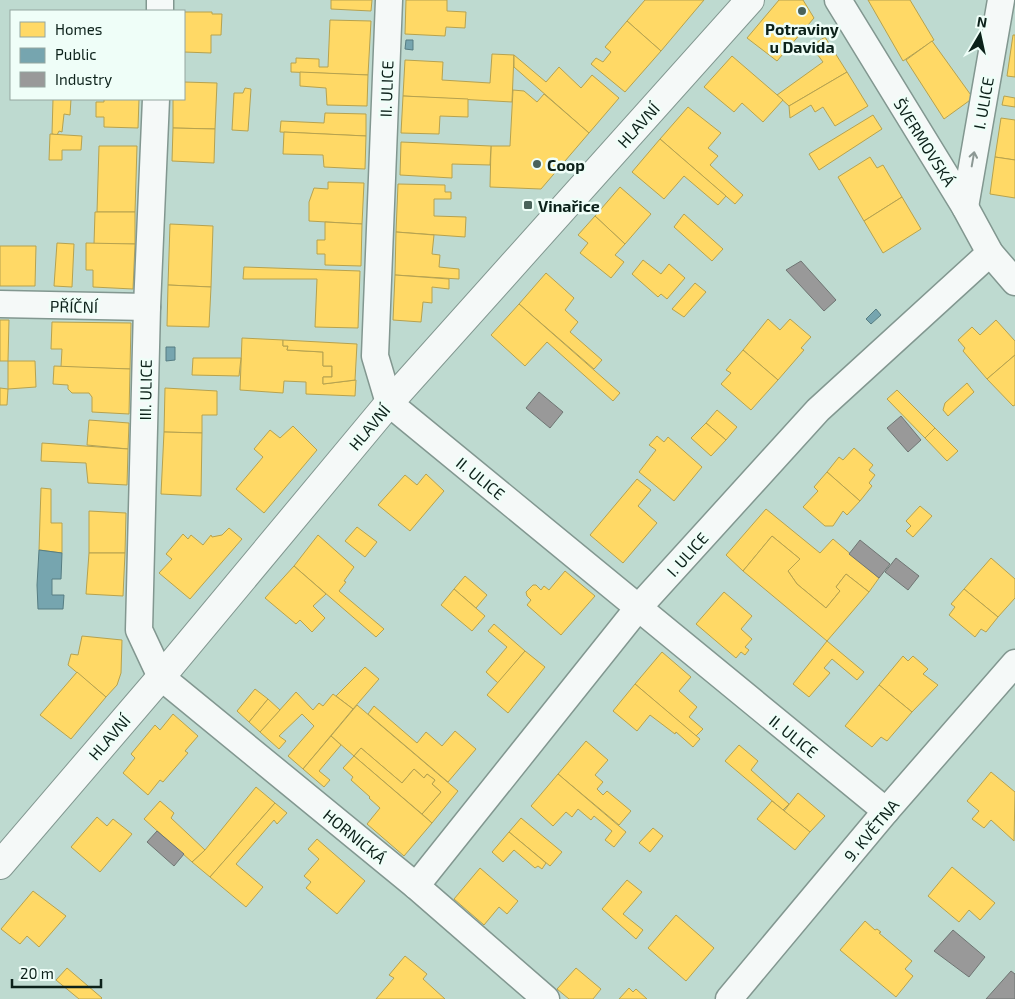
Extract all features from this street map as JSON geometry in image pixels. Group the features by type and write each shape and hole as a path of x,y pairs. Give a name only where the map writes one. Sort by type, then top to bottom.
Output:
{"street":[{"name":"II. ULICE","path":"389,0 375,356 389,403 886,811"},
{"name":"HLAVNÍ","path":"0,865 389,403 750,0"},
{"name":"ŠVERMOVSKÁ","path":"838,0 965,207 990,253 1015,282"},
{"name":"I. ULICE","path":"965,207 1000,0"},
{"name":"III. ULICE","path":"156,100 147,308 139,630 161,676"},
{"name":"I. ULICE","path":"416,886 638,608 818,410 990,253"},
{"name":"PŘÍČNÍ","path":"0,304 147,308"},
{"name":"9. KVĚTNA","path":"729,999 886,811 1015,663"},
{"name":"HORNICKÁ","path":"161,676 416,886 546,999"}],"building: Homes":[{"path":"331,0 372,0 371,11 331,9"},
{"path":"406,0 447,0 447,11 466,12 465,28 446,27 445,36 405,34"},
{"path":"645,0 704,0 661,51 627,21"},
{"path":"779,0 803,0 814,18 777,61 747,38"},
{"path":"868,0 910,0 934,40 903,61"},
{"path":"185,12 222,14 221,35 211,35 211,53 185,52"},
{"path":"330,20 371,21 368,75 291,72 291,63 296,63 296,58 319,59 319,67 328,67"},
{"path":"627,21 661,51 625,92 591,64 596,58 603,62 611,52 605,47"},
{"path":"1013,35 1015,35 1015,77 1007,76"},
{"path":"825,37 847,72 789,106 777,95 823,62 811,46"},
{"path":"932,41 973,98 944,119 906,60"},
{"path":"492,54 514,55 512,102 403,96 405,60 443,62 442,80 490,83"},
{"path":"514,55 546,82 559,67 581,88 592,75 619,98 589,133 514,67"},
{"path":"732,56 783,100 763,122 742,103 734,112 704,87"},
{"path":"300,72 368,75 367,106 327,105 326,88 300,86"},
{"path":"847,72 868,106 835,126 823,107 815,112 811,105 790,118 789,106"},
{"path":"185,82 217,83 215,129 173,128 173,100 185,100"},
{"path":"245,88 251,89 248,131 232,130 234,93 243,93"},
{"path":"513,90 524,91 537,102 544,94 589,133 541,189 490,187 491,146 510,146"},
{"path":"403,96 468,99 468,117 440,116 439,134 401,133"},
{"path":"1004,96 1015,98 1015,107 1002,105"},
{"path":"53,100 71,100 70,115 64,114 62,132 59,131 57,135 52,134"},
{"path":"104,100 139,100 138,128 104,127 104,117 96,117 96,102 104,102"},
{"path":"688,107 721,133 708,148 718,156 710,165 743,195 735,204 660,139"},
{"path":"325,113 366,114 366,136 280,132 281,121 324,123"},
{"path":"873,115 882,129 819,170 809,154"},
{"path":"1001,118 1015,120 1015,160 995,157"},
{"path":"173,128 215,129 214,163 172,161"},
{"path":"284,132 366,136 365,169 324,167 323,155 283,154"},
{"path":"50,134 82,136 81,150 62,150 62,160 49,160"},
{"path":"660,139 726,196 718,205 684,176 664,199 632,172"},
{"path":"401,142 491,146 490,165 452,164 452,178 400,175"},
{"path":"99,146 137,146 135,212 97,212"},
{"path":"870,157 877,168 883,165 902,197 864,221 838,177"},
{"path":"995,157 1015,160 1015,198 990,194"},
{"path":"328,182 364,183 362,224 309,221 309,202 314,188 328,189"},
{"path":"398,184 445,185 445,192 451,192 451,199 434,199 434,216 466,217 465,237 396,232"},
{"path":"620,187 651,214 625,244 595,216"},
{"path":"902,197 921,229 883,253 864,221"},
{"path":"95,212 135,212 135,244 94,244"},
{"path":"684,214 723,249 712,261 674,227"},
{"path":"595,216 625,244 615,255 624,262 611,278 580,253 588,243 578,235"},
{"path":"325,222 362,224 361,266 325,265 325,254 317,254 317,240 325,240"},
{"path":"170,224 213,226 211,287 168,285"},
{"path":"396,232 434,235 432,254 440,255 439,267 459,269 459,279 395,275"},
{"path":"57,243 74,244 72,287 54,286"},
{"path":"86,243 135,244 133,289 93,287 93,270 86,270"},
{"path":"0,246 36,246 35,286 0,286"},
{"path":"643,260 661,274 669,264 685,278 667,299 661,294 658,297 632,274"},
{"path":"244,267 360,271 358,328 315,327 317,279 243,279"},
{"path":"546,273 574,298 565,310 578,322 570,332 602,360 594,369 519,304"},
{"path":"395,275 449,279 449,289 432,287 432,303 423,302 421,322 393,320"},
{"path":"695,283 706,292 684,317 672,309"},
{"path":"168,285 211,287 209,327 167,326"},
{"path":"519,304 620,393 613,401 547,342 525,366 491,335"},
{"path":"768,319 780,330 790,319 811,337 801,348 804,350 778,380 743,350"},
{"path":"0,320 9,320 8,361 0,361"},
{"path":"996,320 1015,341 1015,355 987,379 963,351 965,348 958,340 972,327 980,335"},
{"path":"52,322 131,323 130,369 61,367 62,349 51,349"},
{"path":"242,338 283,340 283,346 288,346 287,350 323,352 323,366 332,366 332,377 323,377 323,384 356,380 355,396 306,394 306,382 284,381 283,393 240,390"},
{"path":"283,340 357,344 355,380 323,384 323,377 332,377 332,366 323,366 323,352 287,350 288,346 283,346"},
{"path":"743,350 778,380 751,410 721,384 731,373 726,370"},
{"path":"1015,355 1015,405 1013,406 987,379"},
{"path":"193,358 241,358 239,376 192,375"},
{"path":"8,361 35,361 36,387 8,389"},
{"path":"54,366 130,369 129,414 92,412 92,397 89,393 72,393 68,389 68,385 53,384"},
{"path":"967,383 974,392 948,416 943,410 945,403"},
{"path":"0,388 8,389 7,405 0,405"},
{"path":"165,388 217,391 217,415 202,415 202,433 164,432"},
{"path":"897,390 935,428 925,438 887,399"},
{"path":"717,410 737,427 726,440 706,423"},
{"path":"89,420 129,423 128,449 87,445"},
{"path":"706,423 726,440 711,456 691,438"},
{"path":"293,426 317,450 264,513 236,489 263,457 254,449 270,430 280,438"},
{"path":"935,428 958,451 947,461 925,438"},
{"path":"164,432 202,433 201,496 161,494"},
{"path":"657,436 664,442 668,437 702,467 674,501 639,472 656,450 649,445"},
{"path":"42,443 128,449 127,485 88,483 86,463 41,461"},
{"path":"854,448 873,465 869,470 875,475 869,483 872,486 860,501 827,472 839,457 843,460"},
{"path":"827,472 860,501 847,515 843,511 833,526 825,526 803,507 818,491 814,487"},
{"path":"426,474 444,491 410,531 378,505 405,475 417,485"},
{"path":"637,479 651,490 638,506 657,523 623,563 590,535"},
{"path":"41,488 51,489 51,523 62,523 62,553 39,550"},
{"path":"920,506 932,516 913,537 906,531 911,526 906,521"},
{"path":"766,509 820,553 833,539 879,578 869,592 846,574 836,587 840,591 826,608 797,584 788,571 800,559 772,536 743,571 726,555"},
{"path":"89,511 126,513 125,553 89,553"},
{"path":"357,527 377,542 365,557 345,541"},
{"path":"229,528 242,539 190,599 159,573 172,559 166,554 183,534 188,539 191,535 203,545 211,535 212,537 222,535"},
{"path":"318,535 354,567 339,591 384,629 376,637 294,566"},
{"path":"772,536 800,559 788,571 797,584 826,608 840,591 836,587 846,574 869,592 827,641 743,571"},
{"path":"89,553 125,553 123,596 86,594"},
{"path":"991,558 1015,579 1015,598 998,617 964,589"},
{"path":"294,566 326,594 313,606 325,618 312,632 300,620 296,624 265,598"},
{"path":"565,571 595,596 561,635 527,605 531,600 526,592 533,585 536,585 541,590 544,586 549,590"},
{"path":"465,576 487,595 476,608 454,589"},
{"path":"454,589 485,616 472,631 441,605"},
{"path":"964,589 998,617 986,632 981,629 975,637 949,615 955,607 951,604"},
{"path":"724,592 752,616 741,629 752,639 745,647 749,650 745,655 741,652 736,658 696,624"},
{"path":"494,624 525,651 498,683 486,672 507,647 488,631"},
{"path":"82,636 122,640 121,673 117,685 106,697 68,665 71,654 78,655"},
{"path":"827,641 864,672 857,680 832,659 824,668 830,673 809,697 793,684"},
{"path":"525,651 545,667 508,713 487,695"},
{"path":"662,652 691,677 679,691 697,707 689,717 703,729 696,736 635,684"},
{"path":"903,656 908,661 913,656 928,669 923,674 938,685 912,712 879,685"},
{"path":"365,667 379,679 353,709 336,696"},
{"path":"77,672 106,697 71,739 40,715"},
{"path":"635,684 700,739 693,747 676,732 675,734 650,715 637,731 613,711"},
{"path":"879,685 912,712 887,741 881,737 872,747 845,726"},
{"path":"255,689 268,699 249,722 237,711"},
{"path":"296,692 313,710 319,703 323,706 333,694 353,709 303,769 288,756 314,726 302,714 279,736 286,741 279,749 260,732"},
{"path":"268,699 280,710 260,732 249,722"},
{"path":"357,705 458,791 432,823 422,814 441,792 432,784 435,780 427,774 424,778 414,769 402,783 361,748 354,756 331,736"},
{"path":"374,706 417,743 426,732 442,746 455,731 476,749 448,782 368,714"},
{"path":"173,714 198,736 185,751 188,753 163,782 160,780 148,795 123,773 135,758 131,754 155,725 160,730"},
{"path":"331,736 341,745 319,771 330,780 324,787 303,769"},
{"path":"586,741 608,760 595,775 603,782 597,789 603,795 607,791 631,811 619,825 558,774"},
{"path":"739,745 758,761 751,770 789,804 783,810 725,761"},
{"path":"361,748 402,783 414,769 424,778 427,774 435,780 432,784 441,792 422,814 354,756"},
{"path":"354,756 432,823 404,856 367,824 380,808 351,780 353,777 343,768"},
{"path":"991,772 1015,792 1014,841 991,820 984,828 972,819 979,811 967,801"},
{"path":"558,774 626,832 614,847 605,840 612,831 594,816 591,820 578,809 572,817 566,812 553,826 531,806"},
{"path":"256,787 275,803 210,877 192,862 205,850"},
{"path":"798,793 825,816 810,832 784,811"},
{"path":"160,801 174,813 171,818 205,850 192,862 144,819"},
{"path":"772,801 810,832 795,850 757,819"},
{"path":"275,803 287,813 277,824 274,820 236,864 263,887 246,907 210,877"},
{"path":"97,817 107,826 113,819 132,834 100,872 71,847"},
{"path":"521,818 562,852 550,866 509,832"},
{"path":"653,828 663,836 650,852 639,843"},
{"path":"509,832 546,863 542,869 538,866 535,868 514,850 503,862 492,852"},
{"path":"317,839 365,881 337,914 306,888 311,882 304,876 319,859 308,849"},
{"path":"952,867 995,903 980,920 969,910 959,922 928,896"},
{"path":"480,868 518,901 507,914 499,907 484,925 454,899"},
{"path":"627,880 642,892 623,914 643,930 636,939 602,909"},
{"path":"33,891 66,916 39,947 27,936 20,944 1,929"},
{"path":"676,915 714,948 686,981 648,948"},
{"path":"865,921 875,930 877,929 881,932 879,933 912,961 905,969 913,976 896,997 840,950"},
{"path":"405,956 427,974 423,979 445,999 376,999 394,978 389,975"},
{"path":"67,968 102,998 79,999 56,980"},
{"path":"576,968 601,989 593,999 569,999 557,989"},
{"path":"629,988 633,992 636,989 647,999 619,999"}],"building: Public":[{"path":"406,40 413,40 413,50 405,49"},
{"path":"876,309 881,315 871,324 866,319"},
{"path":"166,347 175,347 175,360 166,361"},
{"path":"39,550 62,553 61,579 52,579 52,595 64,595 63,609 38,609"}],"building: Industry":[{"path":"801,261 836,300 824,311 786,270"},
{"path":"539,392 563,412 550,428 526,408"},
{"path":"901,416 921,440 908,452 887,428"},
{"path":"860,540 890,564 879,578 849,554"},
{"path":"896,558 919,576 908,590 885,572"},
{"path":"157,831 184,854 174,866 147,842"},
{"path":"953,930 985,957 969,977 934,951"},
{"path":"1011,971 1015,974 1015,999 986,999"}],"place":[{"name":"Potraviny u Davida","path":"802,11"},
{"name":"Coop","path":"537,164"},
{"name":"Vinařice","path":"528,205"}]}
